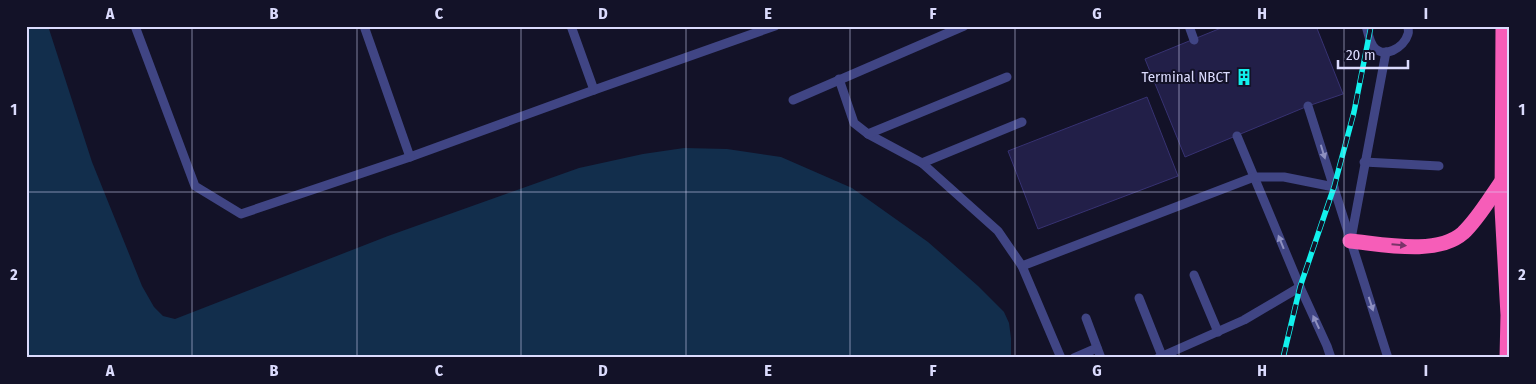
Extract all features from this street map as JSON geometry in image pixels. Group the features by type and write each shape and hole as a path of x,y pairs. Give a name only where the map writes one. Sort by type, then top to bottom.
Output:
{"highway":[{"path":"1502,26 1502,208 1508,315 1507,358"},
{"path":"1350,241 1419,247 1437,246 1462,234 1473,222 1502,181"}],"lane":[{"path":"135,26 195,186 241,214 410,157 775,26"},
{"path":"364,26 410,157"},
{"path":"571,26 594,90"},
{"path":"793,100 964,26"},
{"path":"1188,26 1194,40"},
{"path":"1366,26 1373,47 1386,52 1401,46 1408,35 1408,26"},
{"path":"1350,241 1386,52"},
{"path":"868,134 1007,77"},
{"path":"839,79 854,123 868,134 922,163 998,231 1022,266 1061,358"},
{"path":"1308,106 1388,358"},
{"path":"922,163 1022,122"},
{"path":"1237,136 1331,358"},
{"path":"1364,162 1439,166"},
{"path":"1022,266 1254,177 1284,177 1334,187"},
{"path":"1194,275 1218,332"},
{"path":"1139,298 1160,357 1244,320 1300,287"},
{"path":"1086,318 1101,358"},
{"path":"1074,358 1097,348"}],"water":[{"path":"26,26 48,26 92,162 142,286 154,307 163,316 175,319 388,236 579,168 643,154 684,148 727,149 781,157 852,188 928,242 978,286 1004,312 1009,323 1011,358 26,358"}],"building":[{"name":"Terminal NBCT","path":"1226,26 1316,26 1343,94 1308,106 1185,157 1145,59"},
{"path":"1147,97 1178,176 1038,229 1008,151"}],"railway":[{"path":"1283,358 1300,287 1334,187 1354,112 1371,26"}],"place":[{"name":"Terminal NBCT","path":"1244,77"}]}
